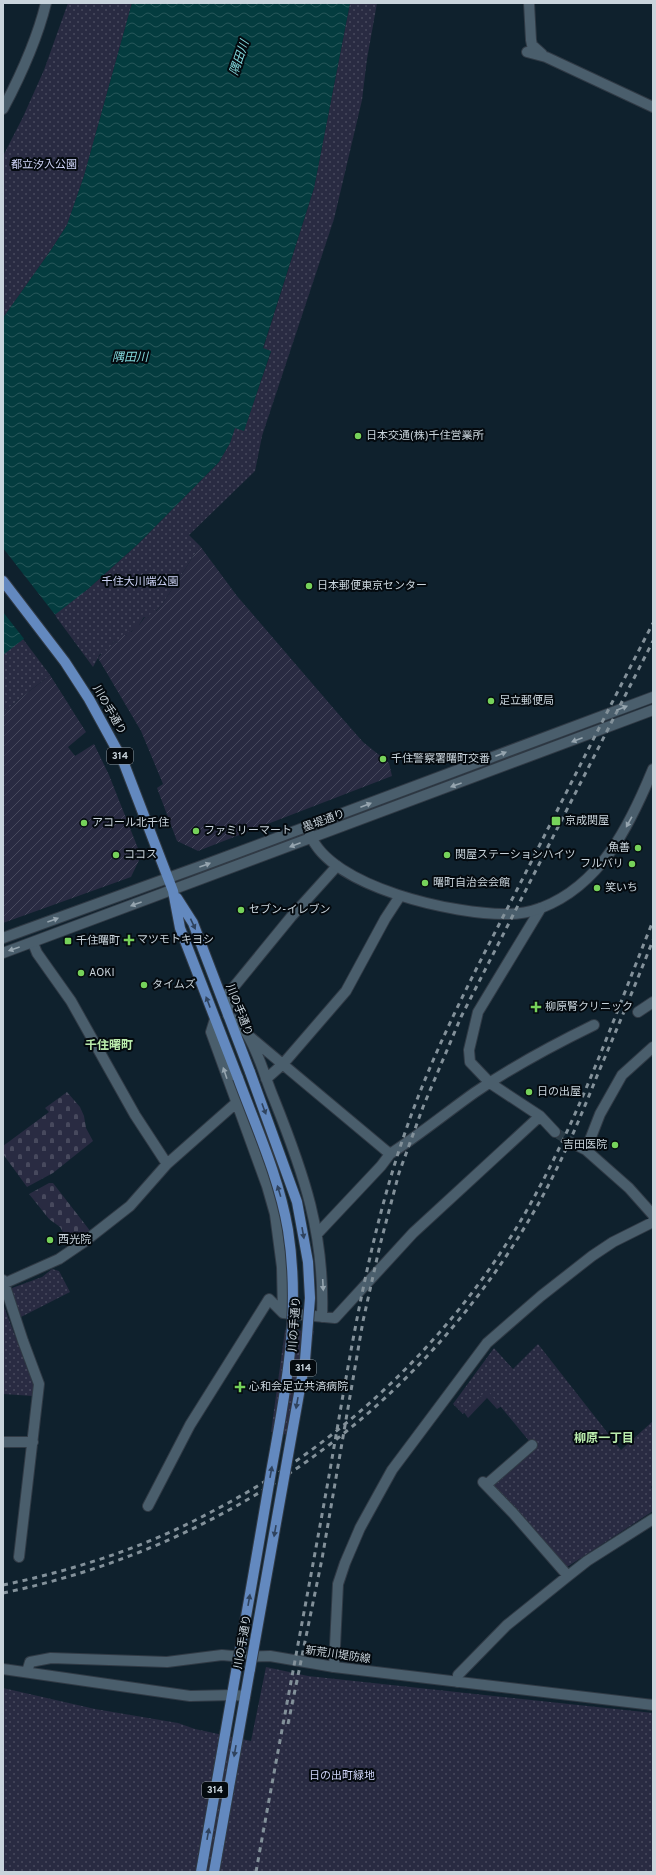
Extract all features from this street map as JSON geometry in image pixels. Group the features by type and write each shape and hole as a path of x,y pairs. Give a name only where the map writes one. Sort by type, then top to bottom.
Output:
{"main road":[{"name":"川の手通り","path":"3,581 52,644 89,699 116,747 173,891 180,928 238,1078 276,1181 283,1205 292,1265 294,1294 293,1325 286,1388 201,1872"},
{"name":"川の手通り","path":"173,891 193,923 250,1072 297,1202 308,1262 310,1298 305,1360 214,1872"}],"street":[{"path":"3,109 30,52 42,22 46,3"},
{"path":"530,3 529,26 532,45 546,57"},
{"path":"527,52 546,57 653,106"},
{"name":"墨堤通り","path":"3,938 308,827 653,697"},
{"name":"墨堤通り","path":"3,953 173,891 653,710"},
{"path":"308,827 312,839 326,857 337,866 352,875 400,896 421,902 482,913 508,914 528,912 554,903 592,876 628,824 653,769"},
{"path":"337,866 291,917 228,994 228,1015 246,1034 390,1154"},
{"path":"266,1079 283,1064 346,992 385,919 400,896"},
{"path":"541,908 478,1012 469,1050 470,1062 490,1083 540,1116 556,1132"},
{"path":"32,943 37,953 71,1001 135,1115 167,1164"},
{"path":"638,1012 653,1002"},
{"path":"215,1019 211,1032 267,1186 275,1214 282,1267 282,1313"},
{"path":"318,1233 390,1154 490,1083 548,1047 594,1025"},
{"path":"246,1034 266,1079 306,1187 318,1233 322,1264 322,1317"},
{"path":"653,1047 622,1075 582,1148 630,1188 653,1215"},
{"path":"19,1557 39,1384 3,1282 59,1259 84,1242 130,1206 167,1164 236,1103"},
{"path":"148,1506 190,1425 269,1299 282,1313 335,1318 413,1232 540,1116"},
{"path":"334,1667 338,1584 360,1528 392,1470 487,1343 541,1296 592,1256 613,1242 653,1222"},
{"path":"3,1442 33,1442"},
{"path":"532,1445 484,1483 568,1576"},
{"path":"458,1682 458,1674 507,1625 587,1561 653,1519"},
{"name":"新荒川堤防線","path":"27,1672 30,1662 51,1658 167,1662 222,1655 243,1657 270,1656 334,1667 653,1705"},
{"path":"3,1669 190,1696 233,1694 245,1696"}],"green space":[{"name":"都立汐入公園","path":"68,3 132,3 84,176 67,225 3,318 3,156 23,117 44,70"},
{"name":"千住大川端公園","path":"350,3 377,3 367,59 362,100 334,219 262,436 255,471 189,535 200,546 161,606 148,618 144,617 139,625 117,643 114,641 107,652 102,655 100,654 93,667 54,614 88,589 138,544 219,462 230,443 235,427 244,430 271,352 263,349 314,188"},
{"path":"200,546 237,596 341,717 363,742 389,763 392,776 198,851 177,841 157,788 163,784 141,731 98,658 105,650 107,651 114,641 117,643 123,634 126,636 129,631 131,632 137,625 139,625 145,617 148,618 153,609 156,611 161,606"},
{"path":"23,639 50,675 3,712 3,654"},
{"path":"50,675 86,732 68,747 75,756 94,744 109,775 141,856 131,877 3,923 3,712"},
{"path":"67,1092 80,1107 84,1116 86,1128 93,1141 53,1173 27,1187 3,1154 3,1146 49,1112 45,1108"},
{"path":"49,1183 53,1183 91,1232 71,1246 60,1227 49,1219 29,1194"},
{"path":"52,1269 59,1271 70,1292 19,1318 9,1293 12,1288 42,1277"},
{"path":"3,1304 36,1391 33,1396 3,1394"},
{"path":"285,1330 314,1331 295,1436 271,1432"},
{"path":"538,1344 621,1450 653,1421 653,1485 651,1487 653,1490 653,1511 564,1569 491,1482 534,1447 487,1390 463,1414 453,1404 494,1348 513,1369"},
{"path":"480,1380 502,1406 497,1409 487,1398 468,1418 459,1405"},
{"name":"日の出町緑地","path":"266,1667 308,1676 653,1713 653,1872 3,1872 3,1688 95,1709 178,1723 195,1729 251,1741"}],"water":[{"name":"隅田川","path":"132,3 350,3 314,188 263,348 271,351 244,431 235,428 230,443 219,462 138,544 88,589 3,655 3,318 67,225 84,176"}],"pier":[{"path":"3,548 56,616 25,640 3,612"}],"tunnel":[{"path":"555,1132 578,1146"}],"railway":[{"path":"256,1872 351,1349 370,1258 393,1168 420,1092 461,999 653,623"},
{"path":"288,1724 322,1559 363,1321 380,1245 399,1173 423,1107 461,1017 653,641"},
{"path":"3,1585 83,1565 136,1547 186,1525 211,1512 261,1484 310,1451 356,1415 399,1375 440,1332 477,1287 510,1238 539,1188 571,1123 653,921"},
{"path":"3,1593 86,1571 165,1541 241,1504 311,1458 376,1406 436,1346 489,1280 545,1192 576,1126 653,940"}],"place":[{"name":"日本交通(株)千住営業所","path":"358,436"},
{"name":"日本郵便東京センター","path":"309,586"},
{"name":"足立郵便局","path":"491,701"},
{"name":"千住警察署曙町交番","path":"383,759"},
{"name":"京成関屋","path":"556,821"},
{"name":"アコール北千住","path":"84,823"},
{"name":"ファミリーマート","path":"196,831"},
{"name":"魚善","path":"638,848"},
{"name":"ココス","path":"116,855"},
{"name":"関屋ステーションハイツ","path":"447,855"},
{"name":"フルバリ","path":"632,864"},
{"name":"曙町自治会会館","path":"425,883"},
{"name":"笑いち","path":"597,888"},
{"name":"セブン-イレブン","path":"241,910"},
{"name":"マツモトキヨシ","path":"129,940"},
{"name":"千住曙町","path":"68,941"},
{"name":"AOKI","path":"81,973"},
{"name":"タイムズ","path":"144,985"},
{"name":"柳原腎クリニック","path":"536,1007"},
{"name":"日の出屋","path":"529,1092"},
{"name":"吉田医院","path":"615,1145"},
{"name":"西光院","path":"50,1240"},
{"name":"心和会足立共済病院","path":"240,1387"}],"district":[{"name":"千住曙町","path":"109,1046"},
{"name":"柳原一丁目","path":"604,1439"}]}
